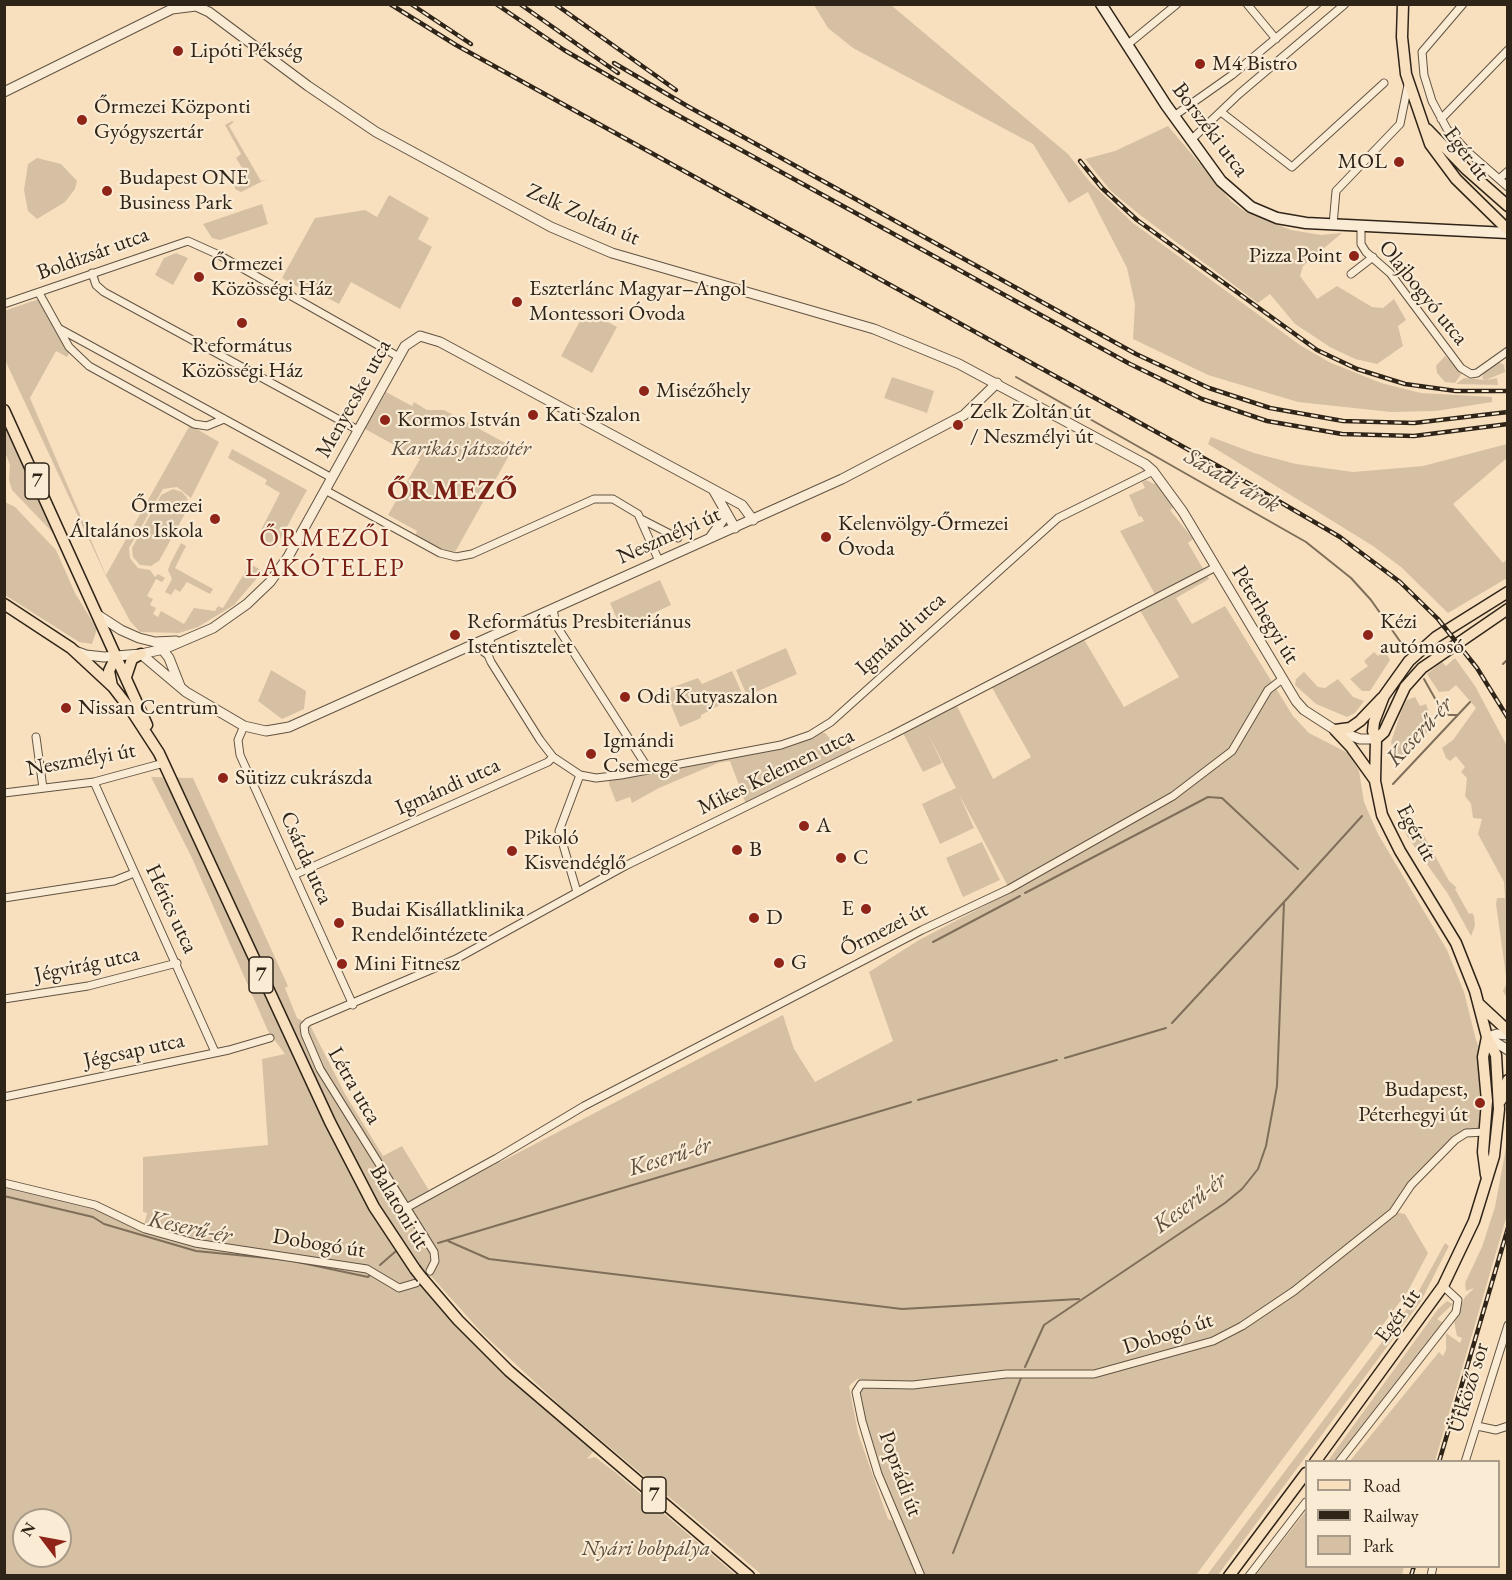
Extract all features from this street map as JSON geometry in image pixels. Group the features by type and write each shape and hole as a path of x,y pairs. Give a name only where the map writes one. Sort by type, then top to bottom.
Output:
{"main road":[{"name":"Borszéki utca","path":"1101,4 1174,116 1221,181 1251,207 1293,221 1333,225 1508,232"},
{"name":"Egér út","path":"1403,4 1402,44 1408,85 1430,144 1449,171 1508,232"},
{"name":"Egér út","path":"1424,125 1461,165 1508,206"},
{"name":"7","path":"4,410 162,758"},
{"name":"Egér út","path":"1316,1460 1443,1286 1474,1221 1494,1156 1499,1109 1496,1055 1487,1037 1479,1004 1456,943 1391,835 1378,802 1375,781 1377,739 1374,722 1384,696 1401,670 1423,647 1508,592"},
{"name":"7","path":"4,604 71,648 113,687 162,758"},
{"name":"Egér út","path":"1377,739 1384,732 1405,687 1422,668 1508,609"},
{"path":"126,677 132,659 141,654"},
{"path":"113,687 109,671 116,656"},
{"path":"1335,730 1350,728 1384,696"},
{"path":"1335,730 1351,747 1375,781"},
{"name":"Balatoni út","path":"162,758 312,1084 363,1188 415,1269 458,1320 509,1371 749,1575"},
{"path":"1479,1004 1508,1033"},
{"name":"Egér út","path":"1486,1178 1483,1152 1487,1101 1483,1057 1487,1037"},
{"path":"1499,1109 1508,1080"},
{"path":"1229,1575 1305,1474"}],"street":[{"path":"1127,45 1177,4"},
{"path":"1247,4 1276,39"},
{"path":"1174,116 1276,39 1317,4"},
{"path":"1191,140 1345,4"},
{"path":"1463,4 1420,55 1430,94 1441,119 1463,147 1508,187"},
{"path":"4,92 172,9 190,5"},
{"name":"Zelk Zoltán út","path":"190,5 209,12 308,86 376,132 551,227 612,254 874,329 917,345 998,383"},
{"path":"1441,119 1508,51"},
{"path":"1221,112 1292,166 1384,83"},
{"path":"1333,225 1336,192 1340,184 1390,137 1400,124 1408,85"},
{"path":"1499,179 1508,171"},
{"name":"Olajbogyó utca","path":"1361,226 1361,244 1366,252 1390,273 1458,365 1473,374 1486,369 1508,351"},
{"name":"Boldizsár utca","path":"4,304 182,242 195,243 399,357"},
{"path":"1351,274 1373,256"},
{"path":"92,273 96,285 104,292 358,430"},
{"path":"39,293 69,347 82,361 185,419 202,426 224,419"},
{"path":"60,329 332,478"},
{"name":"Menyecske utca","path":"71,648 86,655 116,656 164,649 187,640 233,615 270,582 294,547 399,357 410,341 420,336 431,338 742,506 753,520"},
{"path":"998,383 1145,464 1153,471"},
{"name":"Neszmélyi út","path":"141,654 181,688 244,726 266,731 290,727 842,479 964,415 998,383"},
{"name":"Péterhegyi út","path":"1153,471 1183,512 1281,680 1304,710 1335,730 1360,739 1377,739"},
{"name":"Igmándi utca","path":"580,775 596,778 650,770 781,745 810,735 840,714 1058,518 1153,471"},
{"path":"325,490 440,553 456,557 472,554 594,499 613,499 634,511 641,519 659,561"},
{"path":"714,491 735,528"},
{"path":"709,540 722,521 724,510"},
{"path":"641,519 678,538"},
{"name":"Mikes Kelemen utca","path":"353,1005 456,959 625,866 890,736 1214,568"},
{"path":"553,609 556,625 650,770"},
{"path":"98,615 121,630 155,642 164,649 181,688"},
{"path":"488,655 491,637"},
{"path":"155,642 187,640"},
{"path":"473,644 488,655 540,740 553,757 580,775 559,831 577,892"},
{"name":"Őrmezei út","path":"406,1208 497,1158 584,1106 922,930 1010,889 1173,796 1232,752 1268,690 1281,680"},
{"name":"Csárda utca","path":"244,726 238,740 240,755 353,1005"},
{"path":"36,737 43,788"},
{"name":"Igmándi utca","path":"294,875 548,762 553,757"},
{"name":"Neszmélyi út","path":"8,792 94,782 162,758"},
{"name":"Hérics utca","path":"94,782 215,1052"},
{"path":"4,898 114,881 134,873"},
{"name":"Jégvirág utca","path":"4,999 88,986 177,963"},
{"name":"Létra utca","path":"353,1005 308,1022 304,1026 305,1034 337,1100 350,1114 434,1252 435,1261 430,1271"},
{"path":"1487,1037 1508,1033"},
{"path":"1487,1037 1508,1050"},
{"name":"Jégcsap utca","path":"4,1097 270,1038"},
{"path":"312,1084 326,1080"},
{"name":"Dobogó út","path":"861,1384 913,1385 1019,1374 1094,1374 1197,1347 1242,1326 1294,1292 1393,1212 1411,1185 1455,1140 1466,1133 1485,1132"},
{"name":"Dobogó út","path":"4,1183 95,1204 144,1229 195,1243 367,1269 399,1288 416,1282"},
{"path":"1340,1460 1456,1312 1458,1300 1443,1286"},
{"name":"Ütköző sor","path":"1466,1460 1508,1325"},
{"name":"Poprádi út","path":"861,1384 856,1392 861,1421 878,1474 921,1575"},
{"path":"1477,1426 1496,1430 1508,1426"},
{"path":"1249,1575 1305,1503"}],"green space":[{"path":"814,5 891,5 1068,154 1090,182 1133,223 1300,345 1329,362 1381,383 1421,393 1492,397 1492,402 1436,411 1391,412 1298,402 1208,375 1133,339 1135,304 1127,268 1088,192 1069,203 1033,144 853,48 828,28"},
{"path":"234,122 229,126 261,181 267,179 241,192 235,189 234,183 238,187 246,184 244,178 247,176 236,158 241,154 225,125"},
{"path":"1168,126 1231,201 1244,211 1291,230 1321,235 1342,233 1303,266 1300,276 1317,299 1337,286 1372,307 1383,308 1394,299 1406,320 1398,326 1403,346 1377,364 1355,359 1330,347 1295,324 1270,294 1258,303 1140,215 1111,191 1085,159 1115,151"},
{"path":"37,158 61,164 77,181 75,189 65,202 37,219 28,211 24,190 28,164"},
{"path":"389,195 429,218 418,239 432,247 400,309 351,282 339,304 322,295 315,296 282,278 315,218 365,210 377,217"},
{"path":"262,204 268,224 220,240 212,238 203,224"},
{"path":"176,253 188,258 173,285 155,275 164,258"},
{"path":"39,299 70,352 67,357 56,351 30,398 106,575 190,425 219,442 191,498 177,487 163,489 129,548 130,558 138,568 150,570 155,577 158,574 165,578 162,582 156,579 147,596 153,599 150,605 156,608 153,614 158,617 161,611 184,624 194,608 215,611 218,606 223,608 250,564 263,571 234,605 198,627 179,633 140,632 130,621 106,576 5,360 4,311"},
{"path":"586,310 617,327 592,373 561,356"},
{"path":"1445,356 1462,373 1455,383 1445,382 1437,373 1436,366"},
{"path":"1499,362 1504,365 1505,372 1486,380 1497,378 1498,385 1456,384 1464,378 1485,380 1482,378 1484,373"},
{"path":"892,377 934,391 927,413 884,398"},
{"name":"Karikás játszótér","path":"386,392 412,406 414,402 427,410 444,410 509,445 512,450 454,554 415,537 417,531 388,515 420,459 365,429"},
{"path":"4,422 54,534 12,490 9,480 10,465 5,452"},
{"path":"1211,437 1254,453 1296,464 1353,472 1423,466 1507,444 1507,458 1453,504 1503,563 1507,559 1507,578 1448,613 1401,567 1373,546 1208,444"},
{"path":"232,449 307,490 276,547 258,536 280,493 265,484 267,480 228,458"},
{"name":"Nyári bobpálya","path":"1146,480 1154,484 1158,482 1174,507 1170,510 1193,539 1188,543 1209,579 1176,598 1192,624 1225,606 1293,716 1309,733 1348,753 1359,771 1364,802 1378,834 1447,950 1464,992 1476,1040 1483,1057 1485,1116 1478,1132 1466,1133 1434,1159 1393,1212 1405,1214 1428,1253 1408,1291 1196,1575 924,1575 878,1463 856,1392 866,1382 857,1379 849,1386 858,1433 888,1519 895,1522 918,1575 762,1575 564,1409 482,1333 431,1276 419,1284 452,1322 597,1447 587,1459 595,1457 615,1472 736,1575 5,1575 5,1185 101,1209 144,1225 147,1213 143,1212 143,1157 268,1145 262,1059 285,1054 268,1031 192,858 151,777 193,778 288,986 285,988 297,1018 310,1025 345,1094 383,1156 402,1146 433,1197 783,1015 794,1049 815,1082 893,1041 869,972 919,940 1011,892 959,794 974,828 940,844 922,804 956,788 927,732 942,763 923,772 903,733 922,724 920,720 955,702 993,779 1031,757 990,684 1082,636 1124,707 1179,677 1138,607 1157,598 1120,531 1144,521 1141,516 1139,517 1129,495 1145,488 1142,482"},
{"path":"173,489 182,492 187,498 188,503 184,511 186,512 159,561 151,566 140,565 133,557 132,548 161,495"},
{"path":"5,502 15,507 56,550 75,593 97,629 92,644 79,642 5,595"},
{"path":"181,543 186,546 175,568 213,589 210,594 187,582 180,592 175,589 171,595 165,592 172,579 168,570"},
{"path":"660,580 671,605 621,628 610,603"},
{"path":"1383,646 1390,660 1370,691 1362,691 1350,679 1368,666 1364,661 1374,652 1378,656 1381,653 1378,649"},
{"path":"786,648 797,674 747,696 736,670"},
{"path":"1455,658 1475,686 1507,746 1507,983 1496,904 1497,898 1505,898 1504,882 1478,834 1482,819 1473,818 1471,804 1465,796 1467,778 1461,772 1465,767 1456,756 1450,761 1446,758 1442,748 1453,740 1476,708 1456,685 1449,691 1439,692 1427,674 1442,662 1446,666"},
{"path":"271,670 306,691 304,709 282,719 258,701"},
{"path":"732,671 742,693 701,715 701,718 680,727 665,690 698,678 702,684"},
{"path":"1304,672 1318,687 1325,688 1338,679 1353,697 1364,701 1355,713 1347,717 1316,704 1295,685 1296,679"},
{"path":"1415,697 1420,706 1426,704 1430,716 1423,720 1428,731 1397,769 1391,742 1402,709 1407,700"},
{"path":"820,732 825,733 836,745 847,744 853,751 746,804 730,761 718,763 659,788 632,803 630,797 616,802 609,784 609,779 779,748"},
{"path":"1412,827 1423,834 1449,881 1457,888 1455,889 1469,914 1472,913 1474,916 1475,926 1471,936 1448,894 1407,836 1404,828"},
{"path":"982,842 1000,880 963,897 946,858"},
{"path":"1507,983 1507,998 1503,991"},
{"path":"1507,1142 1507,1215 1435,1460 1351,1460 1439,1352 1443,1356 1446,1350 1446,1333 1460,1343 1462,1338 1457,1336 1454,1321 1465,1297 1474,1288 1466,1291 1465,1283 1482,1247 1495,1207"},
{"path":"1445,1243 1449,1246 1421,1301 1218,1575 1207,1575 1415,1298"},
{"path":"1447,1301 1453,1304 1437,1319 1445,1324 1336,1460 1328,1460 1438,1309"},
{"path":"1305,1512 1305,1568 1404,1568 1402,1575 1255,1576"}],"waterway":[{"name":"Sasadi árok","path":"1016,377 1306,542 1351,578 1371,600 1404,647"},
{"name":"Keserű-ér","path":"1503,664 1508,659"},
{"name":"Sasadi árok","path":"1424,679 1442,711 1449,715 1458,715"},
{"name":"Keserű-ér","path":"1393,784 1470,702"},
{"path":"1025,893 1208,797 1222,798 1298,869"},
{"name":"Keserű-ér","path":"1025,1367 1044,1325 1225,1203 1242,1189 1258,1169 1266,1146 1277,1086 1284,902 1362,816"},
{"path":"933,942 1020,896"},
{"name":"Keserű-ér","path":"1172,1023 1284,902"},
{"name":"Keserű-ér","path":"1065,1058 1166,1028"},
{"name":"Keserű-ér","path":"918,1100 1057,1060"},
{"name":"Keserű-ér","path":"438,1243 911,1102"},
{"name":"Keserű-ér","path":"4,1196 93,1217 104,1224 196,1251 288,1260 368,1277 371,1274"},
{"path":"448,1241 489,1259 902,1309 1079,1299"},
{"name":"Keserű-ér","path":"380,1265 396,1251"},
{"name":"Keserű-ér","path":"953,1553 1021,1378"}],"railway":[{"path":"390,4 456,45 1227,471 1340,537 1400,582 1438,619 1477,668 1508,718"},
{"path":"411,4 471,44"},
{"path":"496,4 564,50 652,101 1130,364 1202,399 1267,421 1342,434 1414,436 1508,424"},
{"path":"520,4 618,73"},
{"path":"555,4 676,90"},
{"path":"614,63 689,107 1136,354 1209,388 1270,408 1343,421 1414,423 1508,412"},
{"path":"1080,161 1102,188 1137,220 1317,350 1357,369 1405,384 1456,391 1508,391"},
{"path":"1440,1460 1508,1228"},
{"path":"1411,1576 1413,1568"}],"place":[{"name":"Lipóti Pékség","path":"178,51"},
{"name":"M4 Bistro","path":"1200,64"},
{"name":"Őrmezei Központi Gyógyszertár","path":"82,120"},
{"name":"MOL","path":"1399,162"},
{"name":"Budapest ONE Business Park","path":"107,191"},
{"name":"Pizza Point","path":"1354,256"},
{"name":"Őrmezei Közösségi Ház","path":"199,277"},
{"name":"Eszterlánc Magyar–Angol Montessori Óvoda","path":"517,302"},
{"name":"Református Közösségi Ház","path":"242,323"},
{"name":"Misézőhely","path":"644,391"},
{"name":"Kati Szalon","path":"533,415"},
{"name":"Kormos István","path":"385,420"},
{"name":"Zelk Zoltán út / Neszmélyi út","path":"958,425"},
{"name":"Őrmezei Általános Iskola","path":"215,519"},
{"name":"Kelenvölgy-Őrmezei Óvoda","path":"826,537"},
{"name":"Református Presbiteriánus Istentisztelet","path":"455,635"},
{"name":"Kézi autómosó","path":"1368,635"},
{"name":"Odi Kutyaszalon","path":"625,697"},
{"name":"Nissan Centrum","path":"66,708"},
{"name":"Igmándi Csemege","path":"591,754"},
{"name":"Sütizz cukrászda","path":"223,778"},
{"name":"A","path":"804,826"},
{"name":"B","path":"737,850"},
{"name":"Pikoló Kisvendéglő","path":"512,851"},
{"name":"C","path":"841,858"},
{"name":"E","path":"866,909"},
{"name":"D","path":"754,918"},
{"name":"Budai Kisállatklinika Rendelőintézete","path":"339,923"},
{"name":"G","path":"779,963"},
{"name":"Mini Fitnesz","path":"342,964"},
{"name":"Budapest, Péterhegyi út","path":"1480,1103"}],"district":[{"name":"ŐRMEZŐ","path":"453,491"},
{"name":"ŐRMEZŐI LAKÓTELEP","path":"325,554"}]}
